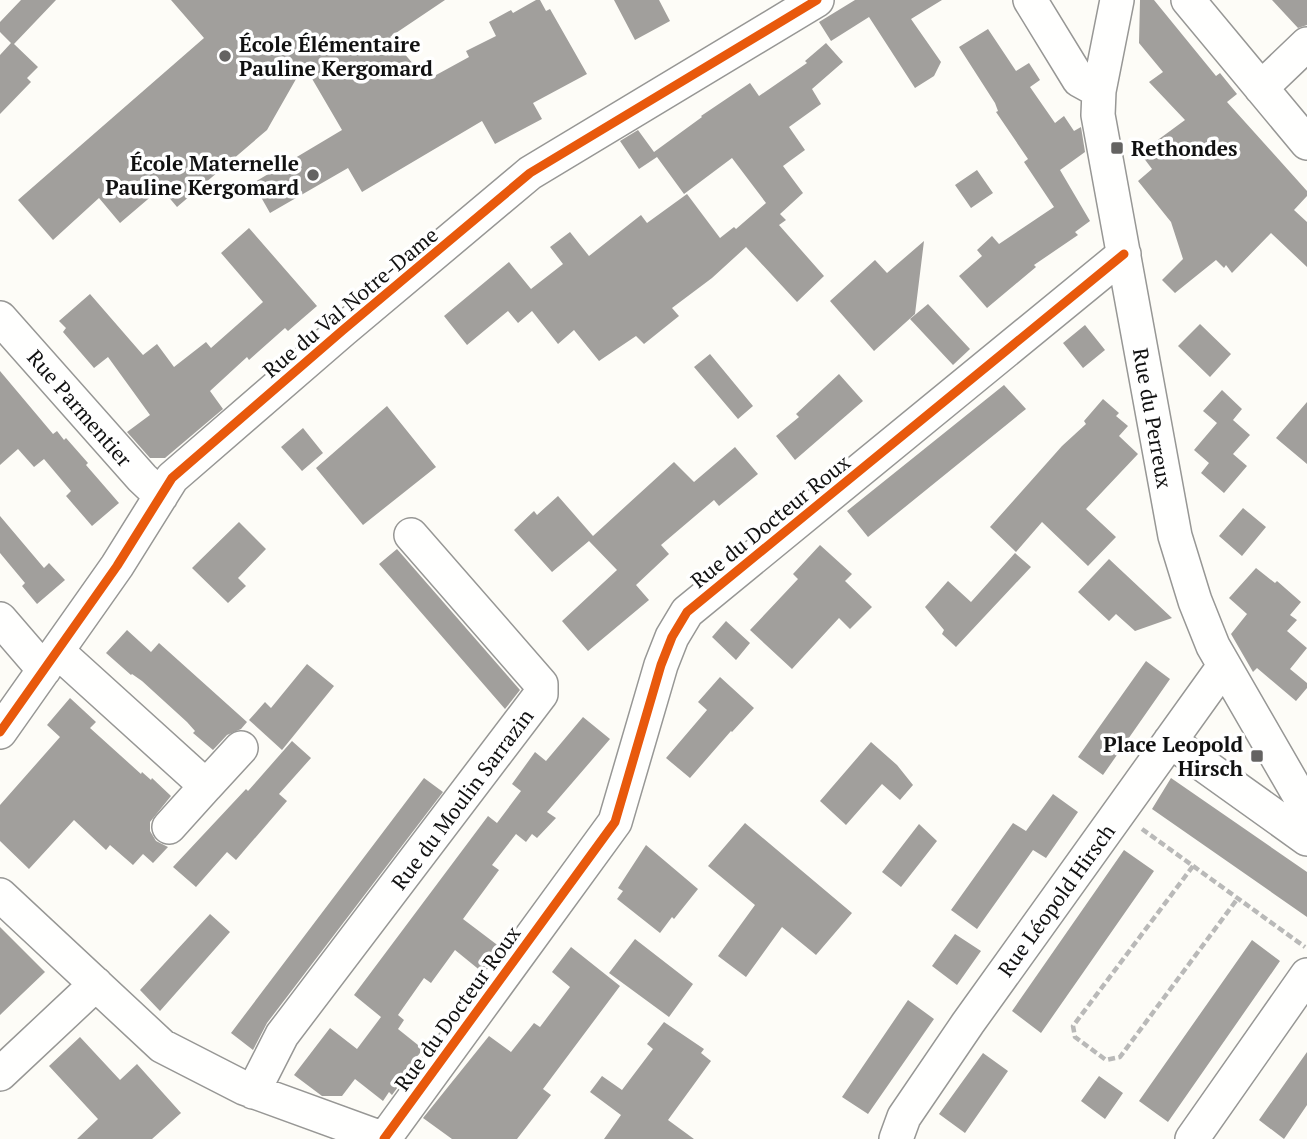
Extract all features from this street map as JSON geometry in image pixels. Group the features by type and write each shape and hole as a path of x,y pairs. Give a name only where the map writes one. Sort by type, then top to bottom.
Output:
{"street":[{"name":"Rue du Val Notre-Dame","path":"0,732 117,566 172,478 342,330 530,173 817,0"},
{"path":"1030,0 1079,80 1100,91"},
{"name":"Rue du Perreux","path":"1117,0 1098,115 1175,536 1195,601 1213,646 1307,810"},
{"path":"1188,0 1307,143"},
{"path":"1261,88 1307,44"},
{"name":"Rue du Docteur Roux","path":"384,1139 614,822 661,665 672,637 687,612 1124,254"},
{"name":"Rue Parmentier","path":"0,317 161,496"},
{"name":"Rue du Moulin Sarrazin","path":"258,1082 282,1035 541,694 541,684 411,535"},
{"path":"0,619 205,786"},
{"name":"Rue Léopold Hirsch","path":"896,1139 904,1117 968,1023 1224,666"},
{"path":"1170,741 1307,839"},
{"path":"169,827 241,747"},
{"path":"0,895 162,1046 258,1082 384,1139"},
{"path":"1192,1139 1307,975"},
{"path":"0,1074 96,984"}],"path":[{"path":"1119,812 1307,948"},
{"path":"1193,866 1073,1026 1075,1037 1106,1060 1120,1057 1238,898"}],"building":[{"path":"21,0 56,0 14,44 38,67 27,78 31,82 0,114 0,55 11,43 0,32 0,22"},
{"path":"171,0 445,0 390,37 427,80 469,57 466,51 496,36 489,22 511,10 513,13 540,0 546,11 550,9 587,74 533,103 542,119 495,144 482,121 362,192 348,168 270,213 253,183 342,130 304,65 267,130 177,207 161,188 120,223 99,198 53,240 18,200 204,38"},
{"path":"614,0 659,0 670,21 635,40"},
{"path":"855,0 942,0 911,19 941,62 934,76 915,88 869,17 831,41 819,22"},
{"path":"1140,0 1154,0 1216,76 1220,73 1237,94 1227,102 1307,191 1307,196 1294,210 1307,222 1307,267 1271,233 1232,273 1226,265 1224,268 1216,260 1175,293 1162,280 1183,259 1171,222 1138,181 1152,169 1140,153 1185,120 1149,82 1163,72 1139,43"},
{"path":"1272,0 1307,0 1307,25 1298,28"},
{"path":"988,29 1016,71 1029,63 1040,80 1030,87 1055,123 1064,116 1074,131 1081,127 1085,152 1060,170 1090,221 1075,232 1078,235 1034,265 1036,267 987,308 959,276 982,256 977,250 992,236 999,244 1054,207 1024,162 1028,159 996,112 995,103 959,47"},
{"path":"826,43 843,62 812,89 821,104 789,127 805,150 783,166 803,193 780,214 786,220 779,225 824,276 797,302 746,247 712,278 672,308 679,316 644,344 636,336 599,361 574,330 558,344 532,311 518,323 508,311 467,345 444,316 509,262 531,289 563,264 550,247 570,232 589,256 641,215 647,223 687,194 720,238 734,227 736,229 766,203 732,158 684,194 657,157 639,169 620,141 638,130 654,152 750,83 759,96 807,63 805,61"},
{"path":"977,170 993,193 971,208 955,185"},
{"path":"249,228 317,306 288,331 285,328 249,360 247,357 210,391 223,409 165,458 150,458 127,432 150,415 108,357 94,368 63,332 66,328 59,321 90,294 143,355 157,344 174,367 206,342 211,348 263,302 221,253"},
{"path":"924,241 915,314 874,351 830,301 875,260 887,273"},
{"path":"928,304 970,349 953,365 910,319"},
{"path":"1200,324 1231,354 1210,377 1178,346"},
{"path":"1085,325 1105,350 1083,368 1063,343"},
{"path":"710,354 753,406 738,419 694,367"},
{"path":"0,371 53,434 57,431 64,440 66,438 119,503 92,526 66,496 71,491 44,459 34,467 18,449 0,465"},
{"path":"839,374 863,401 795,460 776,436 799,417 796,414"},
{"path":"1004,385 1026,409 868,537 847,511"},
{"path":"1222,390 1242,409 1233,420 1250,435 1233,454 1247,466 1224,493 1201,473 1209,463 1194,450 1217,423 1203,411"},
{"path":"1103,399 1119,413 1116,416 1128,426 1119,436 1138,454 1086,509 1116,537 1088,566 1042,522 1016,552 990,527 1062,446 1086,424 1084,421"},
{"path":"1307,402 1307,464 1276,438"},
{"path":"387,406 436,467 363,525 316,468"},
{"path":"303,428 323,453 302,471 281,447"},
{"path":"735,447 758,474 719,506 714,500 661,545 669,554 636,585 649,600 588,651 562,621 617,570 589,541 552,572 514,530 534,511 537,515 558,496 593,536 674,462 694,482"},
{"path":"1243,508 1266,527 1242,556 1219,536"},
{"path":"0,516 44,568 49,563 65,580 37,604 22,586 25,583 0,553"},
{"path":"239,522 266,549 238,578 246,586 228,603 192,568"},
{"path":"820,545 852,574 845,581 872,607 850,629 839,618 792,669 750,630 798,579 793,574"},
{"path":"397,549 520,690 505,709 379,564"},
{"path":"1015,553 1031,567 956,647 942,634 944,630 925,607 948,581 971,602"},
{"path":"1109,559 1172,618 1135,631 1116,614 1109,621 1078,592"},
{"path":"1256,568 1275,583 1277,581 1301,602 1290,615 1297,620 1287,631 1307,648 1290,669 1307,683 1307,688 1296,701 1257,668 1253,672 1231,634 1247,614 1229,598"},
{"path":"726,621 750,643 736,660 712,637"},
{"path":"127,630 151,652 159,643 247,722 241,729 227,735 213,750 142,681 106,653"},
{"path":"1146,661 1170,679 1103,775 1078,757"},
{"path":"307,664 334,686 282,750 249,720 265,702 271,708"},
{"path":"720,677 754,708 690,778 666,758 707,710 698,702"},
{"path":"70,698 96,722 90,728 141,774 142,772 151,780 152,778 171,796 150,822 150,831 156,841 168,847 153,863 143,854 133,865 110,845 106,850 74,820 29,869 0,841 0,805 60,737 47,725"},
{"path":"583,717 610,739 547,812 556,818 537,838 532,834 526,842 516,834 492,865 499,870 463,919 500,947 482,972 455,950 431,983 424,978 398,1015 404,1020 398,1029 423,1049 392,1095 389,1092 383,1101 355,1079 342,1096 322,1096 294,1075 330,1028 357,1049 381,1017 354,995 488,816 497,823 521,791 512,784 535,752 546,761"},
{"path":"292,741 311,758 279,794 287,801 236,860 227,852 196,887 173,867 246,789 248,791"},
{"path":"871,742 897,765 913,785 900,800 882,784 846,825 820,801"},
{"path":"424,778 443,792 267,1023 253,1050 231,1033"},
{"path":"1171,778 1307,872 1307,917 1152,809"},
{"path":"1053,794 1078,812 1046,858 1033,850 977,929 951,910 1013,823 1026,831"},
{"path":"745,823 852,913 816,955 782,927 746,977 718,956 755,905 708,866"},
{"path":"919,824 937,841 901,887 882,872"},
{"path":"646,845 698,889 660,933 617,899 623,891 618,888"},
{"path":"1124,850 1154,871 1041,1033 1012,1011"},
{"path":"210,914 230,932 160,1011 140,990"},
{"path":"0,927 45,972 0,1015"},
{"path":"955,934 981,951 957,985 932,966"},
{"path":"635,939 693,984 669,1017 609,973"},
{"path":"1252,940 1280,961 1168,1122 1139,1101"},
{"path":"571,947 620,986 543,1089 551,1095 517,1139 452,1139 423,1118 489,1036 511,1052 534,1023 540,1027 570,987 552,972"},
{"path":"908,1000 934,1019 868,1114 842,1097"},
{"path":"664,1022 704,1049 701,1053 711,1061 668,1120 694,1139 604,1139 621,1115 590,1092 602,1076 622,1090 653,1049 647,1044"},
{"path":"80,1037 120,1080 137,1064 181,1113 152,1139 77,1139 98,1119 49,1066"},
{"path":"1307,1052 1307,1105 1284,1139 1259,1120"},
{"path":"983,1053 1008,1071 965,1133 939,1114"},
{"path":"1099,1076 1123,1093 1105,1119 1081,1101"}],"cycle path":[{"path":"0,732 117,566 172,478 530,173 817,0"},
{"path":"384,1139 615,822 661,665 672,637 687,612 1124,254"}],"place":[{"name":"École Élémentaire Pauline Kergomard","path":"225,56"},
{"name":"Rethondes","path":"1117,148"},
{"name":"École Maternelle Pauline Kergomard","path":"313,175"},
{"name":"Place Leopold Hirsch","path":"1257,756"}]}
